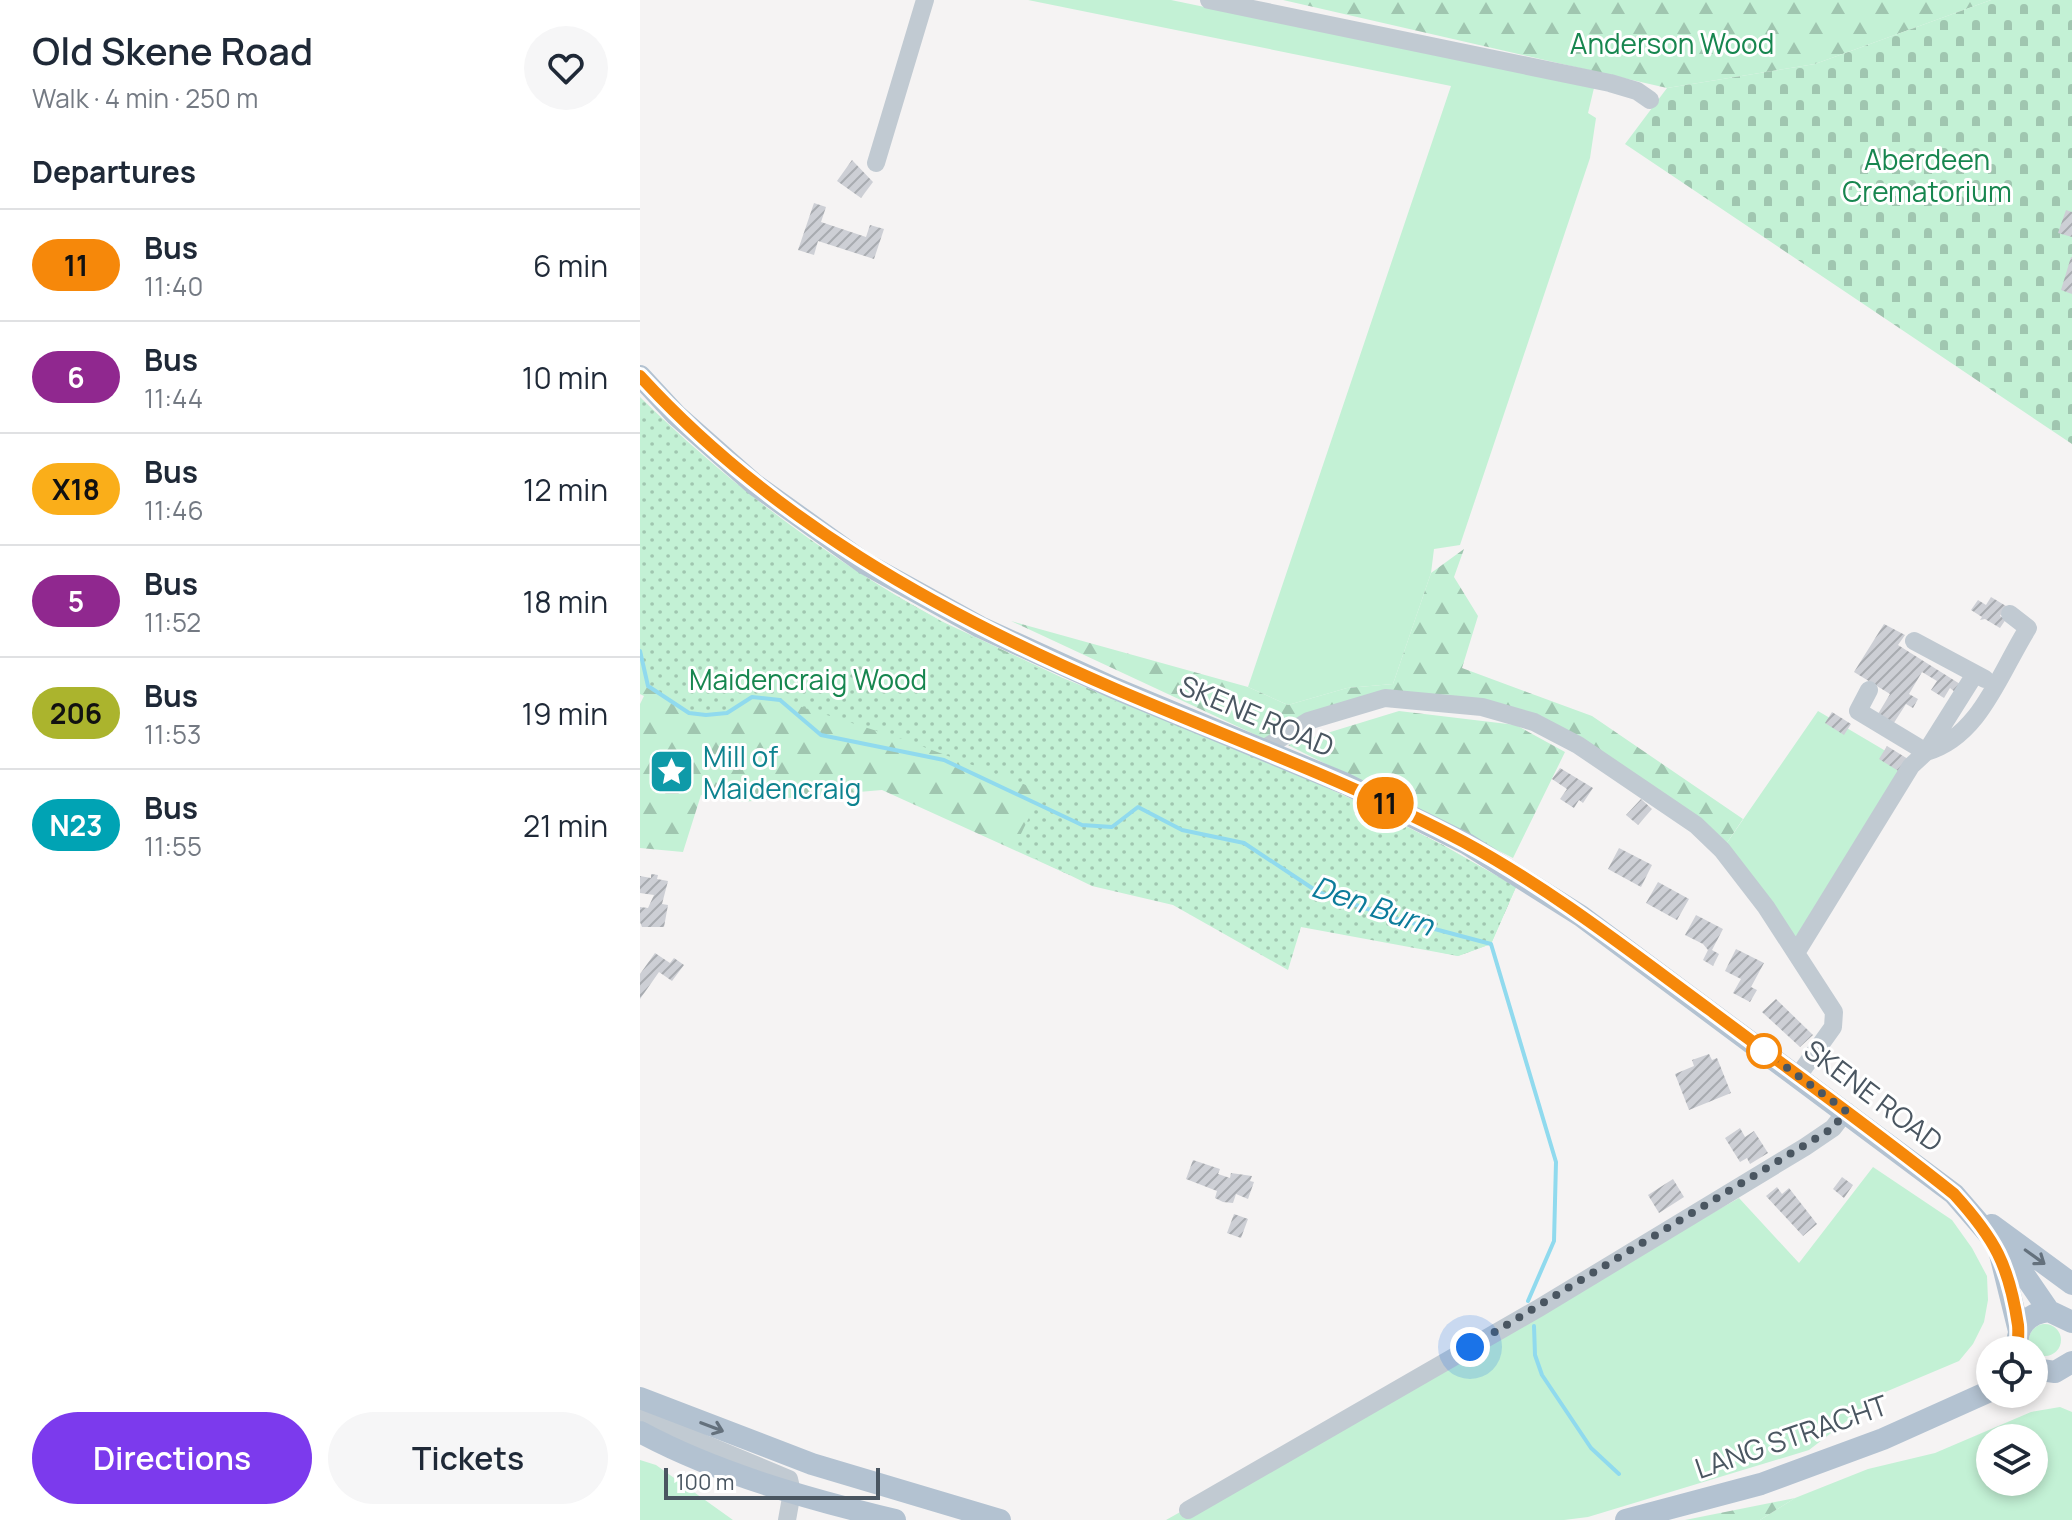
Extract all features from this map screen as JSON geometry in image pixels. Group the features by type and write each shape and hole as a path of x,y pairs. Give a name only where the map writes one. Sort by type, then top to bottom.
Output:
{"main road":[{"name":"SKENE ROAD","path":"640,376 676,415 754,484 864,563 980,627 1114,688 1265,748 1467,844 1581,916 1954,1194 2049,1311"},
{"path":"1954,1194 2072,1284"},
{"name":"SKENE ROAD","path":"1995,1243 2011,1290 2015,1336"},
{"path":"2020,1336 2031,1316 2049,1311 2072,1322"},
{"name":"LANG STRACHT","path":"1626,1520 1761,1484 1883,1439 1976,1397"},
{"path":"640,1398 799,1460 1000,1520"},
{"path":"640,1432 704,1461 792,1492 895,1520"}],"street":[{"path":"876,163 925,0"},
{"path":"1209,0 1610,83 1650,100"},
{"path":"1869,690 1858,711 1926,752 1945,746 1958,737 1995,684 2028,628 2010,614"},
{"path":"1914,641 1995,684"},
{"path":"1796,953 1911,766 1926,752 1975,674"},
{"path":"1265,748 1308,721 1385,698 1482,707 1534,722 1578,745 1696,825 1722,850 1766,907 1831,1006 1834,1020 1829,1034 1798,1076"},
{"path":"1188,1510 1539,1308 1805,1147 1833,1128 1846,1111"},
{"path":"640,1411 705,1444 789,1479 792,1492 787,1520"}],"green space":[{"path":"1028,0 1171,0 1594,88 1588,113 1596,118 1590,158 1460,545 1434,549 1431,573 1393,684 1347,688 1288,705 1248,687 1451,86"},
{"name":"Anderson Wood","path":"1283,0 1991,0 1815,64 1667,88"},
{"name":"Aberdeen Crematorium","path":"1991,0 2072,0 2072,444 1625,144 1667,88 1815,64"},
{"name":"Maidencraig Wood","path":"640,397 709,460 782,519 858,572 939,620 1066,681 1343,795 1431,839 1516,887 1491,944 1458,956 1301,927 1288,970 1173,905 1092,886 1014,848 1042,791 905,740 780,700 752,697 727,713 689,713 648,686 640,651"},
{"name":"Maidencraig Wood","path":"640,406 695,461 857,574 943,622 1063,678 1287,770 1443,845 1516,887 1491,944 1458,956 1065,873 882,790 741,802 701,795 683,852 640,848 640,704 644,696 640,694"},
{"path":"1464,549 1454,577 1478,616 1462,668 1592,716 1743,819 1722,850 1534,722 1389,698 1273,743 1011,621 1248,687 1288,705 1347,688 1393,684 1431,573"},
{"path":"1399,711 1516,725 1565,752 1513,858 1288,745"},
{"path":"1818,711 1911,766 1796,953 1722,850"},
{"path":"1873,1167 1952,1220 1987,1276 1988,1300 1984,1322 1973,1344 1959,1361 1883,1393 1809,1450 1588,1517 1564,1520 1166,1520 1739,1198 1799,1263"},
{"path":"2045,1324 2051,1325 2060,1334 2060,1346 2048,1356 2048,1336 2030,1336 2039,1325"},
{"path":"2060,1407 2072,1412 2072,1520 1760,1520 1795,1498 1868,1469 1935,1453 1976,1435 1976,1496 2048,1496 2048,1424 2003,1424 2031,1412"},
{"path":"640,1460 656,1465 733,1520 640,1520"},
{"path":"1795,1498 1760,1520 1685,1520"}],"building":[{"path":"852,160 873,182 861,198 837,181"},
{"path":"814,203 826,207 821,222 866,237 870,225 884,229 874,259 818,241 814,255 798,250"},
{"name":"Aberdeen Crematorium","path":"2066,210 2072,212 2072,237 2058,233"},
{"name":"Aberdeen Crematorium","path":"2072,257 2072,294 2061,290"},
{"path":"1991,597 2006,606 2000,616 2006,619 2000,628 1985,619 1980,620 1982,617 1971,610 1978,600 1986,605"},
{"path":"1884,624 1905,635 1898,645 1960,684 1955,692 1950,688 1944,698 1931,690 1937,681 1922,672 1909,694 1918,699 1913,708 1906,704 1890,729 1875,719 1890,694 1854,672"},
{"path":"1832,712 1851,724 1844,735 1825,723"},
{"path":"1887,746 1908,759 1900,772 1879,759"},
{"path":"1560,768 1593,788 1583,803 1579,800 1574,808 1560,799 1567,789 1552,779"},
{"path":"1641,799 1652,809 1638,825 1626,815"},
{"path":"1619,848 1652,865 1641,887 1608,869"},
{"path":"651,874 668,881 662,904 668,905 664,927 642,927 640,922 640,907 648,908 654,895 640,893 640,876 651,878"},
{"path":"1658,882 1689,899 1677,920 1646,903"},
{"path":"1696,915 1723,929 1712,950 1719,954 1713,966 1703,960 1708,950 1703,944 1685,935"},
{"path":"1736,949 1764,963 1751,987 1757,990 1750,1002 1733,993 1741,979 1725,971"},
{"path":"655,953 670,963 674,958 684,965 672,981 659,972 640,999 640,974"},
{"path":"1776,999 1813,1035 1800,1047 1762,1012"},
{"path":"1709,1054 1712,1060 1717,1058 1731,1093 1689,1110 1675,1074 1694,1066 1692,1060"},
{"path":"1740,1128 1745,1137 1754,1131 1768,1153 1750,1164 1747,1158 1740,1162 1725,1138"},
{"path":"1193,1160 1220,1169 1218,1174 1230,1178 1231,1173 1252,1176 1250,1181 1254,1182 1248,1199 1236,1194 1233,1203 1223,1202 1215,1198 1217,1191 1186,1179"},
{"path":"1842,1177 1853,1185 1844,1198 1833,1189"},
{"path":"1673,1179 1684,1197 1659,1213 1648,1195"},
{"path":"1777,1187 1782,1194 1789,1188 1817,1224 1803,1236 1766,1196"},
{"path":"1234,1214 1248,1219 1241,1238 1227,1233"}],"waterway":[{"name":"Den Burn","path":"640,651 648,686 689,713 727,713 752,697 780,700 821,735 944,760 1082,825 1112,827 1138,807 1182,830 1244,843 1318,892 1397,919 1491,944 1556,1162 1554,1241 1528,1301"},
{"name":"Den Burn","path":"1534,1326 1535,1355 1542,1375 1591,1448 1619,1474"}],"bus line":[{"name":"11","path":"640,376 676,415 754,484 864,563 980,627 1114,688 1265,748 1395,808 1467,844 1581,916 1954,1194 1995,1243 2011,1290 2018,1336"}],"place":[{"name":"Mill of Maidencraig","path":"672,772"}],"route":[{"path":"1470,1347 1833,1128 1846,1111 1764,1051"}]}
